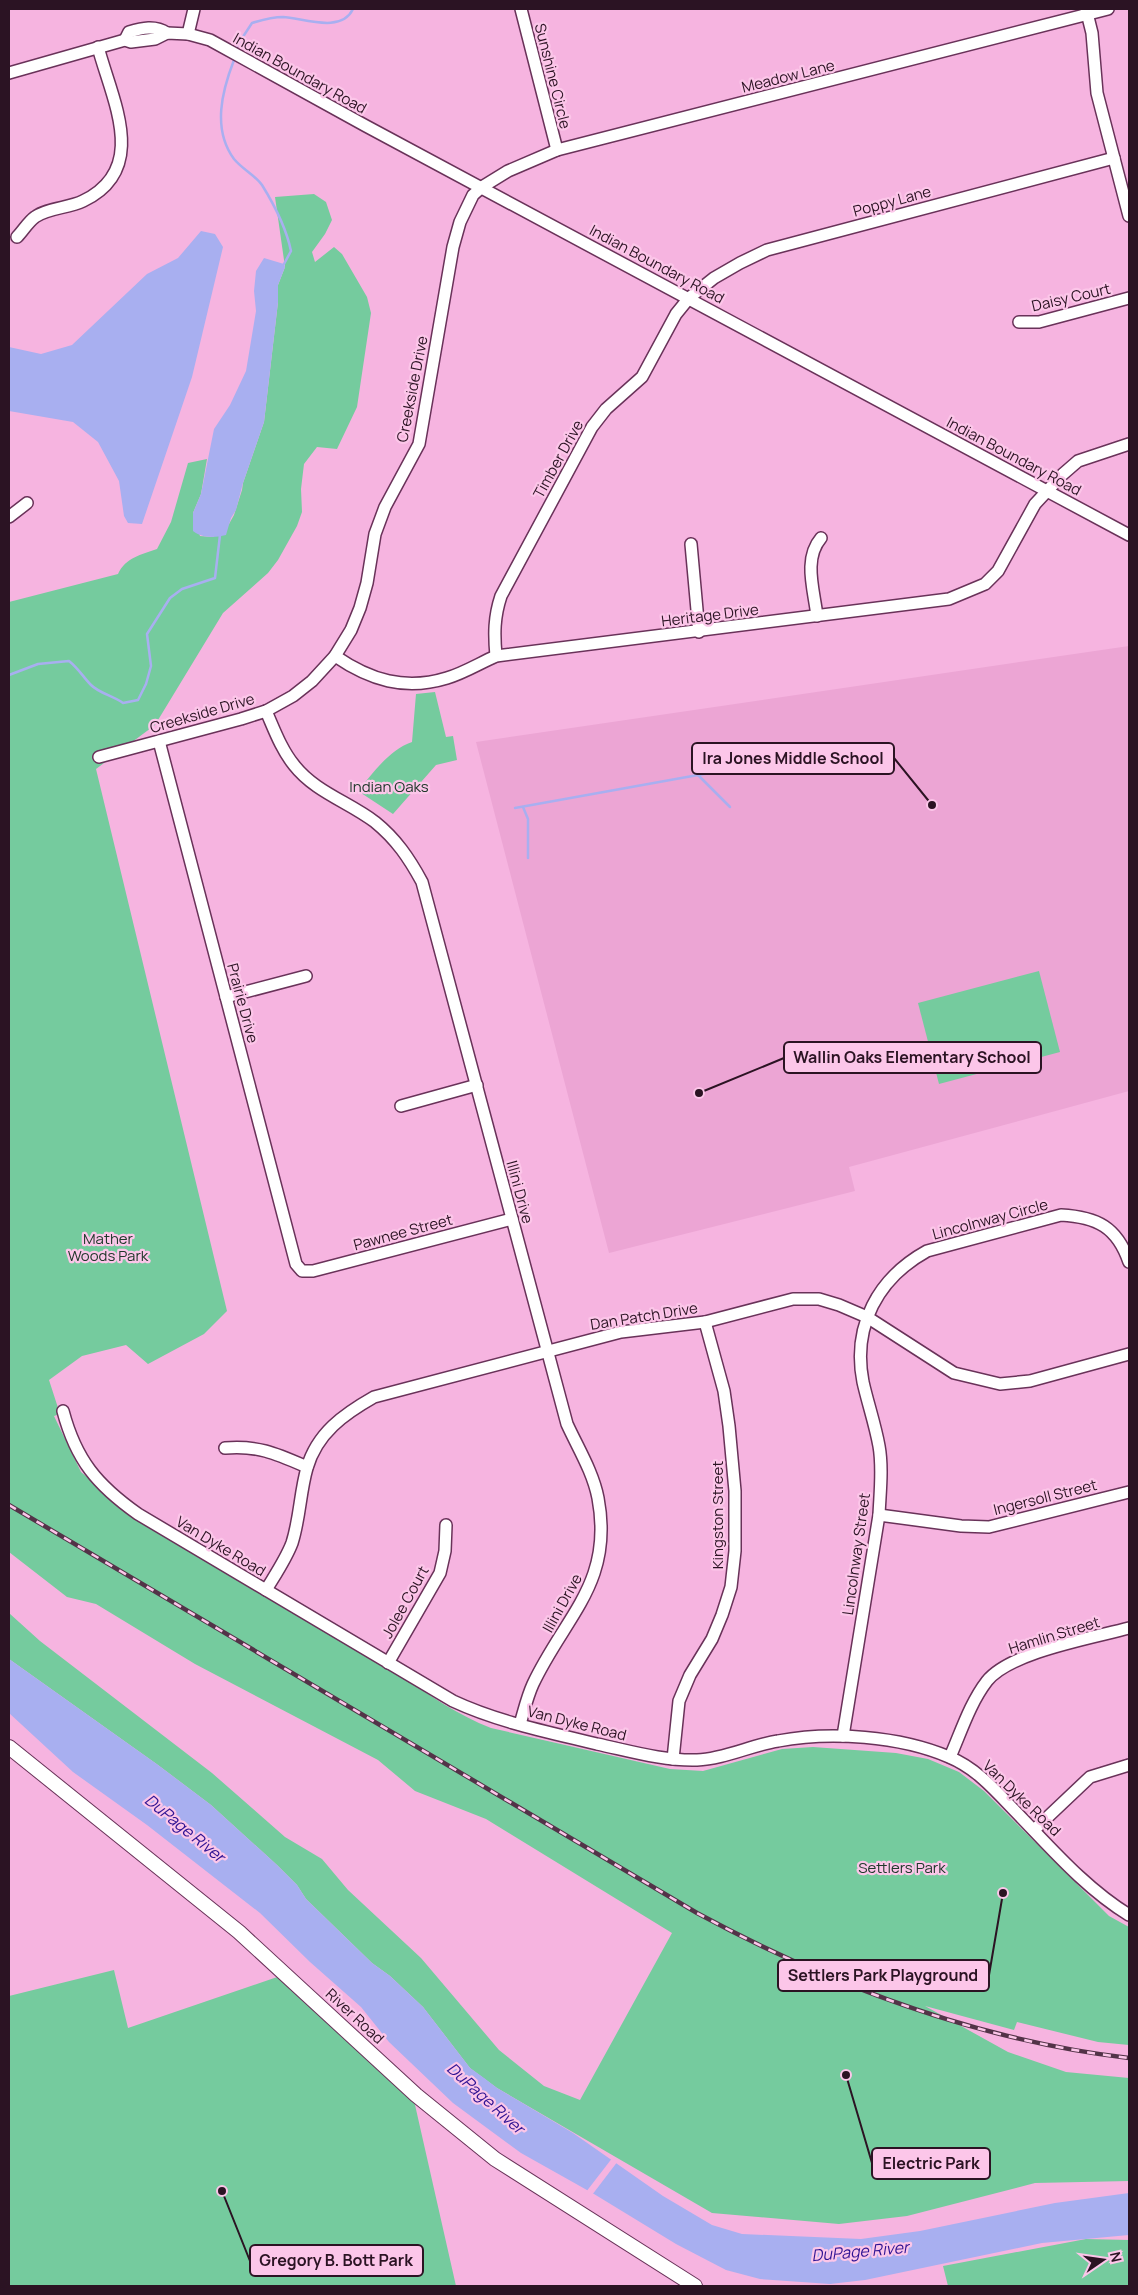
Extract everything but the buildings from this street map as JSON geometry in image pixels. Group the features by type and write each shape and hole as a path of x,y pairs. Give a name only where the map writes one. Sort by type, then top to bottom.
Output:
{"street":[{"path":"188,34 194,9"},
{"name":"Sunshine Circle","path":"521,9 557,150"},
{"name":"Meadow Lane","path":"482,187 508,171 557,150 1087,11 1108,9"},
{"path":"1087,11 1092,33 1097,93 1129,216"},
{"name":"Indian Boundary Road","path":"9,73 125,40 129,32 148,28 159,28 167,34 188,34 210,40 366,126 1129,535"},
{"path":"17,237 36,216 81,202 98,192 109,181 120,162 123,135 98,47"},
{"name":"Poppy Lane","path":"689,298 714,278 768,250 1114,158"},
{"name":"Creekside Drive","path":"99,757 266,710 293,696 312,681 335,656 351,630 360,608 367,584 375,534 384,507 419,444 453,247 468,204 473,195 482,187"},
{"name":"Timber Drive","path":"496,656 494,629 496,611 501,596 592,427 606,409 642,377 676,314 689,298"},
{"name":"Daisy Court","path":"1019,322 1039,322 1129,298"},
{"name":"Heritage Drive","path":"335,656 356,670 376,679 396,682 422,682 447,678 496,656 699,632 949,599 968,593 985,584 998,571 1034,504 1046,490 1078,461 1129,444"},
{"path":"9,517 27,503"},
{"path":"817,616 810,561 814,546 821,538"},
{"path":"691,544 699,632"},
{"name":"Illini Drive","path":"266,710 278,739 294,765 314,785 374,821 395,840 410,859 422,882 430,905 567,1424 592,1476 598,1498 601,1526 599,1553 594,1578 585,1598 533,1684 520,1724"},
{"name":"Prairie Drive","path":"159,741 296,1264 302,1271"},
{"path":"226,997 306,976"},
{"path":"401,1106 477,1085"},
{"name":"Lincolnway Circle","path":"867,1317 876,1296 888,1280 908,1262 927,1251 1061,1215 1084,1216 1100,1222 1114,1234 1124,1248 1129,1262"},
{"name":"Pawnee Street","path":"302,1271 312,1271 512,1219"},
{"name":"Dan Patch Drive","path":"266,1590 291,1544 307,1467 330,1427 352,1409 374,1397 621,1332 705,1322 793,1299 819,1299 839,1305 867,1317 954,1373 1000,1384 1030,1381 1129,1354"},
{"name":"Lincolnway Street","path":"843,1736 879,1515 881,1481 879,1447 863,1381 861,1360 867,1317"},
{"name":"Kingston Street","path":"673,1759 679,1701 690,1675 712,1639 722,1616 731,1587 735,1551 735,1491 729,1426 724,1391 705,1322"},
{"name":"Van Dyke Road","path":"63,1410 70,1438 85,1465 118,1500 138,1514 453,1701 482,1714 652,1756 673,1759 698,1760 777,1741 807,1737 843,1736 899,1742 922,1747 950,1757 977,1773 1086,1884 1129,1915"},
{"path":"225,1448 244,1446 265,1449 307,1467"},
{"name":"Ingersoll Street","path":"879,1515 961,1526 989,1527 1129,1492"},
{"name":"Jolee Court","path":"388,1663 440,1573 445,1551 446,1524"},
{"name":"Hamlin Street","path":"950,1757 975,1700 988,1680 1005,1666 1029,1655 1129,1628"},
{"name":"River Road","path":"9,1747 239,1932 416,2095 495,2159 695,2286"},
{"path":"1034,1830 1090,1777 1129,1765"}],"shaded area":[{"path":"1129,646 1129,1091 849,1167 855,1191 609,1253 476,742"}],"green space":[{"path":"314,194 326,202 332,220 312,252 315,262 334,247 342,254 367,297 371,313 357,407 337,449 317,447 304,464 301,489 302,512 297,526 278,560 268,573 223,613 155,725 96,769 227,1311 204,1334 148,1364 126,1345 82,1356 49,1380 60,1414 54,1416 81,1472 135,1518 403,1676 445,1705 491,1728 670,1769 703,1771 782,1749 813,1747 896,1753 928,1759 959,1772 984,1791 1109,1916 1129,1927 1129,2045 1098,2042 1017,2022 1014,2030 925,2006 1008,2052 1066,2072 1129,2078 1129,2181 1035,2183 907,2216 839,2224 712,2213 497,2088 470,2068 423,2007 390,1976 372,1963 306,1899 297,1885 277,1865 211,1805 9,1659 9,1613 40,1641 212,1773 285,1837 322,1859 348,1890 421,1958 499,2050 544,2086 580,2100 672,1933 486,1819 415,1791 378,1760 195,1664 96,1604 67,1597 9,1552 9,602 118,574 121,568 130,560 157,549 171,522 188,463 207,459 201,494 193,513 200,536 213,537 229,524 234,515 264,422 278,302 278,285 285,267 275,197"},
{"name":"Indian Oaks","path":"435,692 446,737 453,736 457,760 436,765 393,814 358,791 389,756 412,742 416,694"},
{"path":"1039,971 1060,1052 939,1084 918,1003"},
{"path":"114,1970 128,2028 283,1975 413,2096 456,2286 9,2286 9,1996"},
{"path":"1086,2239 1129,2240 1129,2286 948,2286 943,2266"}],"water":[{"path":"201,231 215,234 223,247 192,377 142,524 128,523 124,516 119,481 98,442 73,422 9,411 9,347 41,354 72,345 147,274 178,258"},
{"path":"264,258 284,264 285,267 278,285 278,302 264,422 243,483 236,510 231,518 226,535 204,536 193,531 193,513 201,494 214,429 230,405 246,371 256,311 254,291 256,271"},
{"name":"DuPage River","path":"9,1659 211,1805 277,1865 297,1885 306,1899 372,1963 390,1976 423,2007 470,2068 497,2088 573,2133 663,2196 712,2225 742,2234 861,2239 920,2231 1055,2203 1129,2193 1129,2235 1042,2243 865,2280 830,2284 760,2279 726,2270 676,2244 594,2194 521,2153 453,2103 389,2042 361,2007 310,1962 260,1913 147,1825 73,1772 9,1713"}],"pier":[{"path":"613,2157 618,2161 592,2195 586,2192"}],"waterway":[{"path":"235,49 252,23 283,17 331,23 347,17 353,9"},
{"path":"234,60 226,84 221,110 223,135 234,159 262,185 280,217 291,251 284,264"},
{"path":"9,675 38,664 69,661 98,690 123,703 138,700 146,684 151,666 147,634 170,598 182,589 215,578 220,535"},
{"path":"698,775 707,755"},
{"path":"698,775 717,772"},
{"path":"515,808 698,775 730,807"},
{"path":"523,807 528,819 528,858"}],"railway":[{"path":"9,1505 697,1913 748,1939 800,1964 906,2006 1016,2038 1072,2050 1129,2058"}],"place":[{"name":"Ira Jones Middle School","path":"932,805"},
{"name":"Wallin Oaks Elementary School","path":"699,1093"},
{"name":"Settlers Park Playground","path":"1003,1893"},
{"name":"Electric Park","path":"846,2075"},
{"name":"Gregory B. Bott Park","path":"222,2191"}],"park label":[{"name":"Mather Woods Park","path":"108,1246"},
{"name":"Settlers Park","path":"902,1867"}]}
